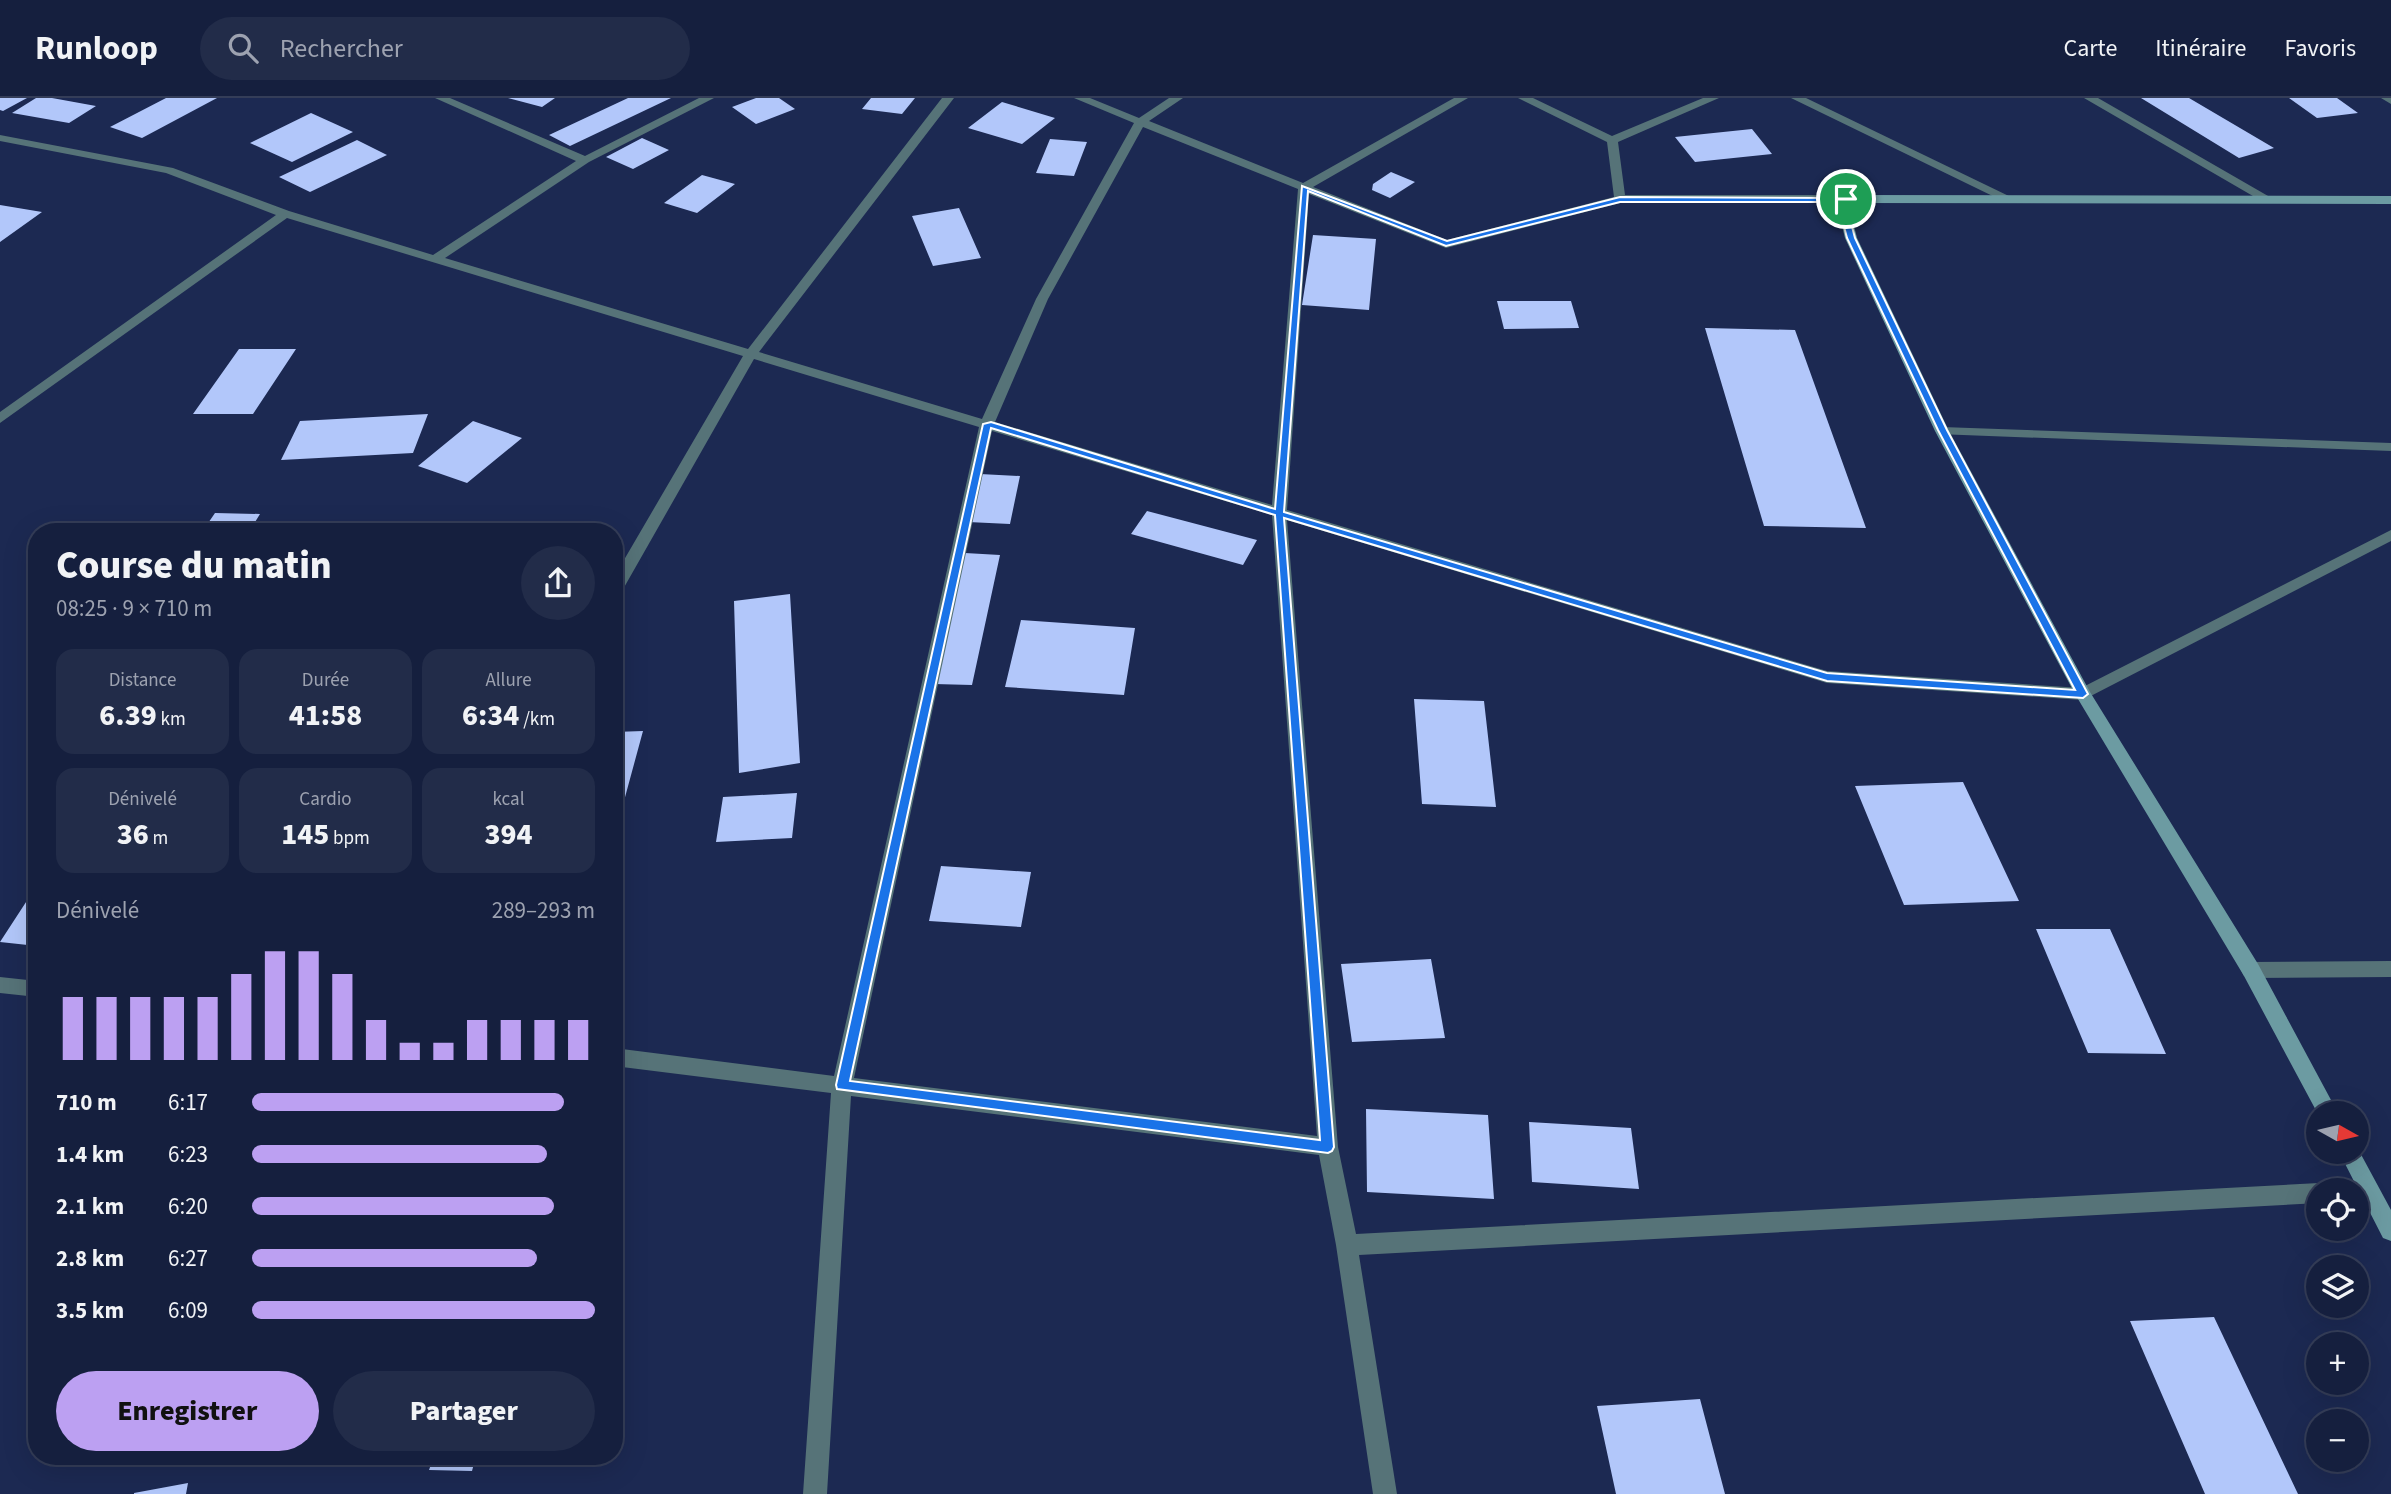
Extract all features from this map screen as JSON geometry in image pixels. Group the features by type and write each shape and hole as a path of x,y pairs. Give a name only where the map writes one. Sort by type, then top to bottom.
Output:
{"street":[{"path":"441,98 585,160"},
{"path":"435,259 585,160 708,98"},
{"path":"623,575 750,355 948,98"},
{"path":"1080,98 1446,243 1620,199 2391,200"},
{"path":"814,1494 842,1085 987,424 1042,299 1140,122 1177,98"},
{"path":"1304,187 1462,98"},
{"path":"1524,98 1612,141 1713,98"},
{"path":"1797,98 2009,199"},
{"path":"2090,98 2269,200"},
{"path":"0,138 169,170 285,214 1827,677 2083,694 2391,535"},
{"path":"1612,141 1620,199"},
{"path":"1304,187 1279,514 1328,1147 1347,1245 1385,1494"},
{"path":"1846,199 1845,215 1851,238 1942,430 2083,694 2251,970 2322,1101"},
{"path":"0,419 285,214"},
{"path":"1942,430 2391,447"},
{"path":"2251,970 2391,969"},
{"path":"0,985 28,988"},
{"path":"623,1058 1328,1147"},
{"path":"1347,1245 2306,1194"},
{"path":"2369,1199 2391,1231"}],"building":[{"path":"0,98 27,98 3,111 0,110"},
{"path":"36,98 52,98 96,106 69,123 12,113"},
{"path":"166,98 217,98 142,138 110,127"},
{"path":"508,98 555,98 542,107"},
{"path":"628,98 671,98 570,146 549,135"},
{"path":"756,98 779,98 795,109 756,124 732,107"},
{"path":"871,98 915,98 902,114 862,109"},
{"path":"2141,98 2189,98 2274,148 2239,158"},
{"path":"2289,98 2337,98 2358,113 2317,118"},
{"path":"1002,102 1055,118 1022,144 968,128"},
{"path":"311,113 353,132 292,162 250,143"},
{"path":"1752,129 1772,154 1695,162 1675,137"},
{"path":"642,138 669,150 633,169 606,157"},
{"path":"1050,139 1087,142 1074,176 1036,173"},
{"path":"357,140 387,155 310,192 279,177"},
{"path":"1391,172 1415,182 1390,198 1372,190 1373,184"},
{"path":"702,175 735,184 697,213 664,203"},
{"path":"0,205 42,212 0,242"},
{"path":"959,208 981,258 933,266 912,216"},
{"path":"1313,235 1376,239 1369,310 1302,305"},
{"path":"1497,301 1571,301 1579,328 1504,329"},
{"path":"1705,328 1795,330 1866,528 1764,526"},
{"path":"239,349 296,349 253,414 193,414"},
{"path":"428,414 413,453 281,460 300,421"},
{"path":"473,421 522,438 467,483 418,466"},
{"path":"980,474 1020,476 1010,524 968,522"},
{"path":"1147,511 1257,540 1243,565 1131,534"},
{"path":"215,513 260,514 254,523 208,523"},
{"path":"965,553 1000,555 972,685 934,684"},
{"path":"790,594 800,763 739,773 734,601"},
{"path":"1021,620 1135,628 1124,695 1005,687"},
{"path":"1414,699 1484,701 1496,807 1422,804"},
{"path":"643,731 624,801 623,801 623,732"},
{"path":"1963,782 2019,901 1904,905 1855,786"},
{"path":"797,793 792,838 716,842 723,797"},
{"path":"941,866 1031,872 1021,927 929,921"},
{"path":"28,899 28,945 0,942"},
{"path":"2036,929 2110,929 2166,1054 2088,1053"},
{"path":"1431,959 1445,1038 1352,1042 1341,964"},
{"path":"1366,1109 1488,1115 1494,1199 1367,1192"},
{"path":"1529,1122 1631,1128 1639,1189 1532,1182"},
{"path":"2214,1317 2298,1494 2205,1494 2130,1321"},
{"path":"1700,1399 1725,1494 1616,1494 1597,1406"},
{"path":"431,1465 474,1465 472,1471 429,1470"},
{"path":"188,1483 186,1494 134,1494 134,1493"}],"route":[{"path":"1846,199 1620,199 1446,243 1304,187 1279,514 987,424 842,1085 1328,1147 1279,514 1827,677 2083,694 1942,430 1851,238 1845,215 1846,199"}]}
